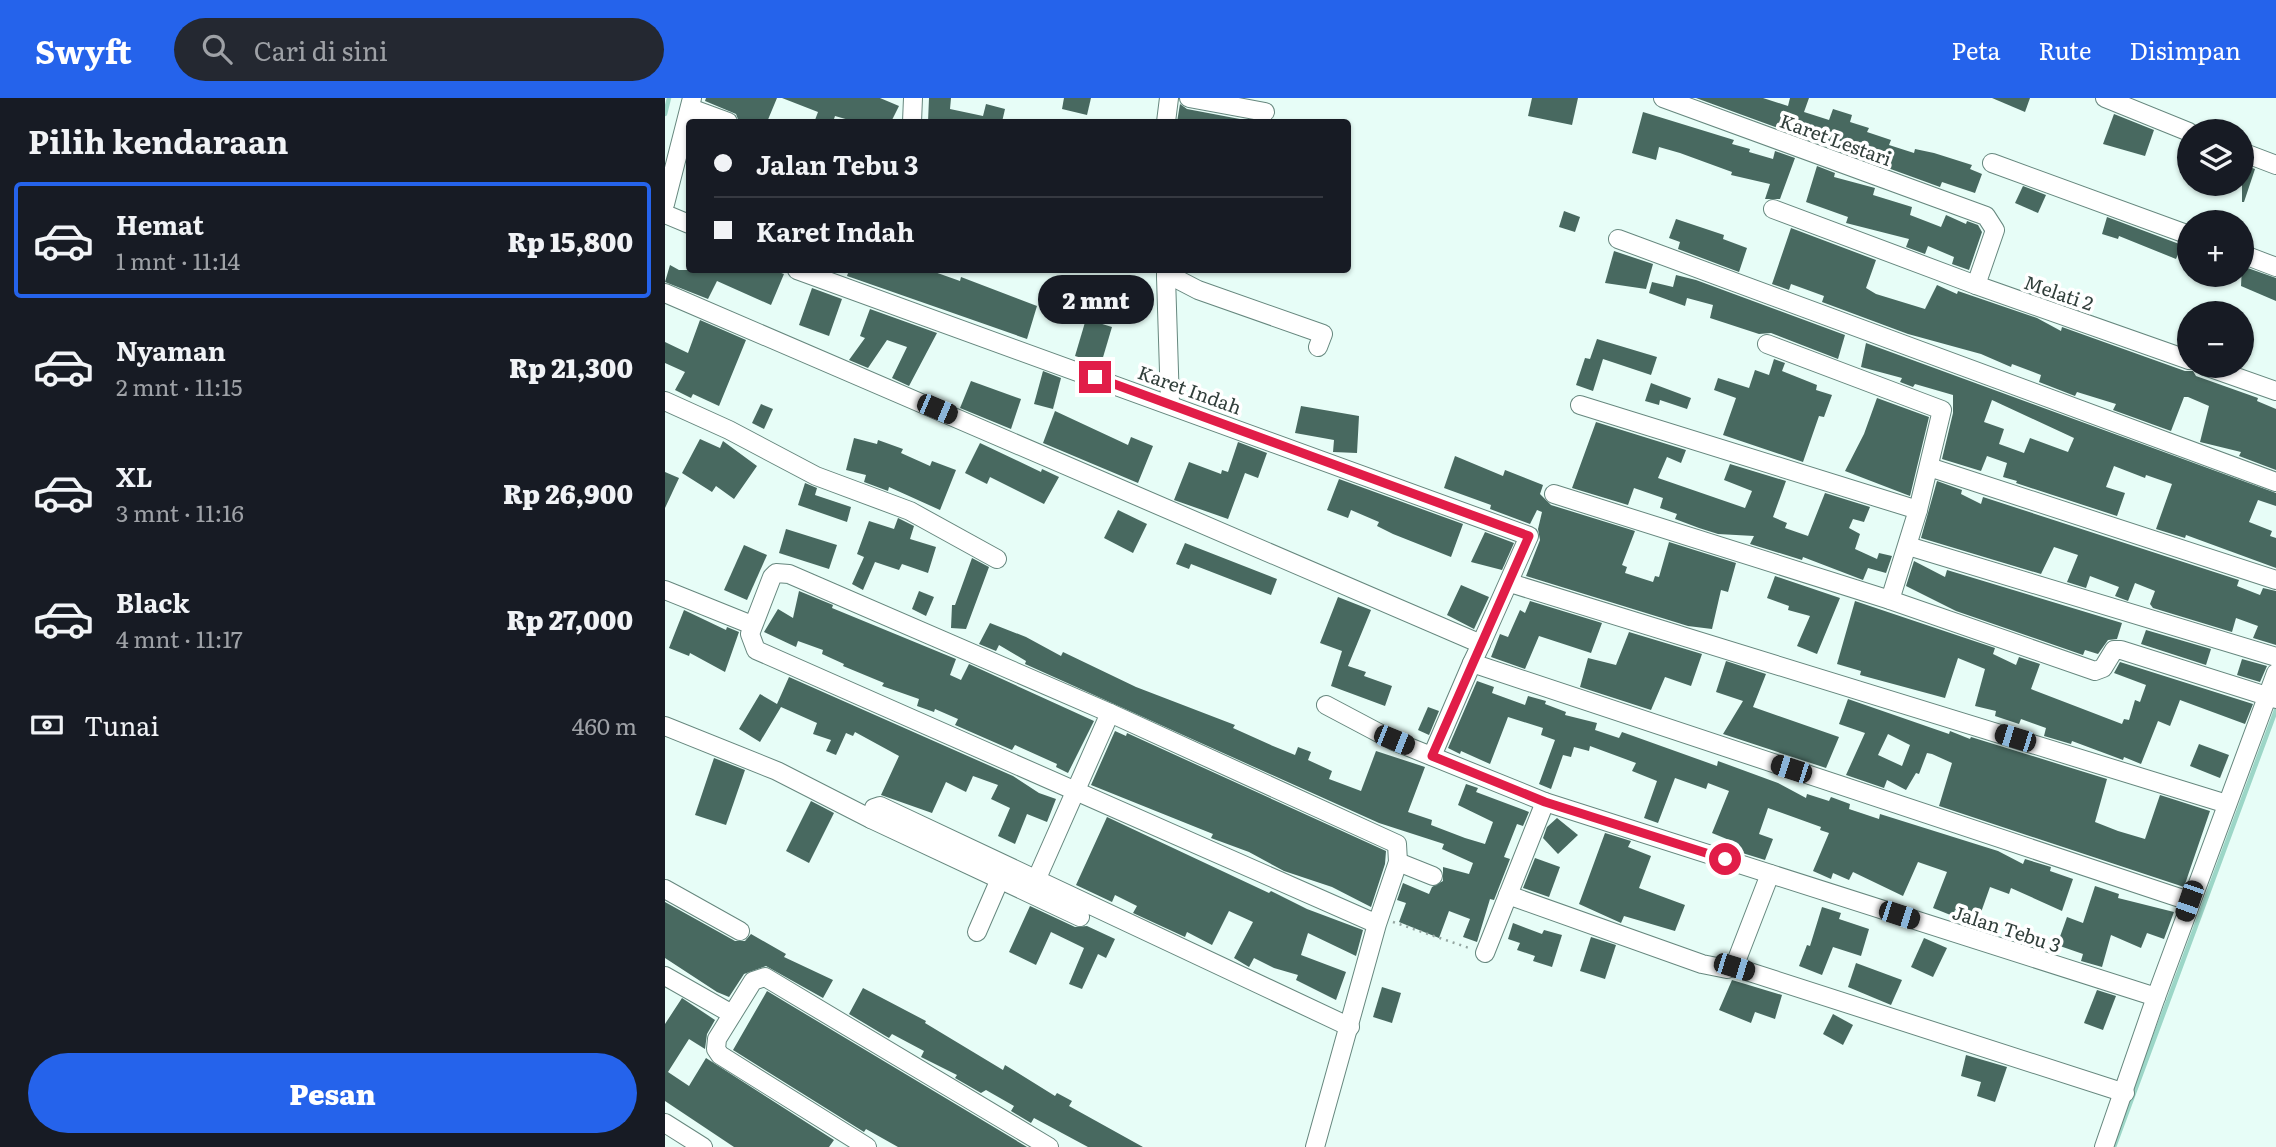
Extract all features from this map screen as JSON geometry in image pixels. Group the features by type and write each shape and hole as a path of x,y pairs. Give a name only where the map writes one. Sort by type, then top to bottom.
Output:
{"street":[{"path":"912,119 913,98"},
{"path":"1166,119 1169,98"},
{"path":"1189,98 1265,112"},
{"name":"Karet Lestari","path":"1663,98 1986,216 1993,223 1995,230 1976,285"},
{"path":"2105,98 2177,127"},
{"path":"665,204 670,161 691,103 722,119"},
{"path":"2254,157 2276,165"},
{"path":"1992,163 2177,231"},
{"name":"Melati 2","path":"1773,209 1976,285 2177,356"},
{"path":"665,214 686,224"},
{"path":"1618,239 2276,482"},
{"path":"2254,259 2276,267"},
{"name":"Karet Indah","path":"805,273 1170,403 1529,536 1510,583"},
{"path":"1166,273 1170,403"},
{"path":"1166,273 1198,290 1323,334 1318,347"},
{"path":"665,293 1481,644"},
{"path":"1767,344 1942,410 1918,510 1891,600"},
{"path":"2239,378 2276,391"},
{"path":"665,401 729,430 816,477 910,512 997,559"},
{"path":"1580,405 1918,510"},
{"path":"1929,467 2276,580"},
{"path":"1554,494 1891,600 2095,671 2103,668 2114,650 2121,650 2272,698"},
{"path":"1908,546 2276,657"},
{"path":"1315,1147 1378,921 1398,862 1397,844 1110,713 783,572 772,577 752,625 750,640 756,650 1378,921"},
{"path":"1432,756 1510,583 2227,804"},
{"path":"665,590 752,625"},
{"path":"1472,663 2189,901"},
{"path":"2104,1147 2125,1093 2189,901 2272,698 2276,673"},
{"name":"Jalan Tebu 3","path":"1325,705 1394,740 1545,802 2156,997"},
{"path":"1037,878 1110,713"},
{"path":"665,726 778,771 1080,917"},
{"path":"1485,953 1545,802"},
{"path":"871,818 874,808 880,806 1350,1027"},
{"path":"1398,862 1433,876"},
{"path":"1734,967 1770,874"},
{"path":"977,932 1000,879"},
{"path":"665,889 740,932"},
{"path":"1509,895 1702,964 1727,969 1734,967 2125,1093"},
{"path":"665,976 732,1014"},
{"path":"867,1147 720,1055 716,1049 717,1039 753,981 765,977 1049,1147"},
{"path":"665,1123 703,1147"}],"path":[{"path":"1378,921 1485,953"}],"building":[{"path":"706,98 777,98 768,119 738,119 736,114 705,101"},
{"path":"782,98 880,98 899,106 892,119 846,119 835,116 834,119 815,119 818,112"},
{"path":"929,98 951,98 950,109 983,116 986,104 1005,109 1003,119 928,119"},
{"path":"1064,98 1091,98 1087,115 1062,109"},
{"path":"1532,98 1578,98 1572,125 1528,116"},
{"path":"1696,98 1763,98 1788,106 1790,98 1809,98 1804,112 1829,120 1833,109 1852,115 1850,122 1869,128 1867,132 1891,140 1889,145 1914,153 1915,149 1934,153 1972,165 1970,169 1982,174 1975,193 1942,182 1940,187"},
{"path":"1992,98 2030,98 2025,112"},
{"path":"1180,104 1187,109 1240,119 1178,119"},
{"path":"1643,112 1734,140 1732,144 1750,149 1749,152 1773,159 1775,151 1795,158 1780,199 1765,199 1770,184 1731,175 1732,172 1680,153 1659,147 1656,160 1632,153"},
{"path":"2114,114 2154,130 2145,156 2103,144"},
{"path":"1817,166 1835,173 1834,177 1875,188 1873,195 1912,207 1910,215 1941,227 1946,215 1966,224 1967,221 1978,225 1982,232 1969,270 1952,264 1954,257 1928,246 1925,254 1906,247 1909,239 1846,223 1848,217 1806,202"},
{"path":"2023,186 2046,195 2038,213 2015,203"},
{"path":"1564,211 1580,217 1575,232 1559,227"},
{"path":"2107,217 2177,243 2177,257 2176,259 2119,236 2118,239 2102,234"},
{"path":"1676,219 1724,235 1723,239 1747,248 1739,272 1678,249 1680,242 1669,238"},
{"path":"1791,228 1876,260 1866,288 1876,294 1925,309 1937,285 1957,294 1958,291 2037,318 2061,331 2062,327 2177,368 2177,378 2202,378 2258,398 2257,401 2276,409 2276,470 2239,456 2241,452 2200,442 2209,406 2188,397 2184,397 2171,431 2113,410 2116,404 2077,392 2075,396 2039,382 2041,375 2012,364 2011,367 1981,354 1908,334 1822,302 1824,296 1791,284 1789,290 1772,284"},
{"path":"1614,251 1653,264 1646,289 1605,283"},
{"path":"670,265 686,270 686,273 784,274 771,305 717,281 708,299 665,282"},
{"path":"2254,270 2276,278 2276,301 2243,287 2254,287"},
{"path":"848,273 937,273 960,281 961,277 1037,306 1027,339 847,276"},
{"path":"1676,275 1845,335 1838,359 1771,333 1759,334 1710,318 1713,305 1687,298 1685,306 1649,293 1652,282 1673,287"},
{"path":"812,288 842,299 829,336 799,325"},
{"path":"870,309 937,333 909,386 892,378 907,347 887,340 868,368 849,360 865,338 860,336"},
{"path":"1086,319 1112,327 1101,364 1075,356"},
{"path":"700,320 746,340 719,406 693,394 691,398 675,390 685,372 665,363 665,342 688,353"},
{"path":"1597,339 1657,357 1651,375 1603,359 1593,391 1576,385 1585,358 1590,359"},
{"path":"1866,343 2276,493 2276,506 2258,500 2249,522 2272,531 2270,536 2276,538 2276,568 2186,535 2185,538 2156,529 2172,484 2146,475 2145,478 2114,466 2106,487 2125,493 2117,516 2003,477 2007,463 1987,456 1981,471 1942,459 1953,413 1953,395 1915,384 1913,387 1900,382 1902,378 1861,367","holes":["1992,400 2074,438 2068,452 2030,438 2024,453 1999,444 2004,429 1984,422"]},
{"path":"1774,359 1785,363 1782,371 1817,385 1816,390 1832,395 1824,417 1819,416 1803,462 1723,435 1736,398 1714,390 1718,378 1749,388 1755,370 1769,375"},
{"path":"1043,371 1061,378 1053,409 1034,404"},
{"path":"971,381 1021,399 1011,429 960,408"},
{"path":"1651,383 1691,398 1687,409 1660,400 1659,405 1645,401"},
{"path":"1877,398 1929,417 1910,496 1845,471 1864,434"},
{"path":"761,404 773,409 764,429 752,423"},
{"path":"1301,406 1359,416 1357,453 1333,452 1334,440 1295,433"},
{"path":"1055,411 1128,445 1131,437 1153,446 1138,483 1043,443"},
{"path":"1596,422 1686,450 1681,463 1667,457 1658,478 1745,508 1752,491 1724,480 1730,464 1786,481 1773,517 1787,523 1785,528 1808,536 1825,493 1870,507 1864,522 1853,519 1849,528 1860,534 1855,549 1877,559 1879,553 1892,556 1886,573 1868,568 1863,580 1803,557 1802,560 1750,544 1754,536 1718,534 1699,528 1675,519 1677,514 1660,508 1663,498 1634,488 1628,505 1572,488"},
{"path":"854,438 877,444 878,440 903,449 901,453 930,466 932,461 956,470 940,510 889,487 888,491 864,482 866,475 846,470"},
{"path":"700,439 720,448 723,441 757,466 734,499 716,486 712,492 682,473"},
{"path":"1238,442 1267,453 1258,478 1245,473 1228,519 1174,500 1189,462 1221,474 1222,470 1228,472"},
{"path":"980,443 1041,472 1042,469 1059,477 1044,504 990,477 987,484 965,473"},
{"path":"1455,456 1503,476 1505,470 1543,485 1540,494 1551,505 1635,531 1622,565 1627,567 1625,573 1653,582 1655,576 1659,577 1669,542 1736,563 1728,592 1721,590 1712,629 1688,626 1526,576 1540,540 1538,529 1542,512 1537,510 1530,524 1490,509 1491,505 1444,488"},
{"path":"665,472 679,478 665,508"},
{"path":"1339,479 1463,524 1451,557 1393,534 1377,526 1379,522 1351,510 1348,518 1327,510"},
{"path":"1937,481 1962,490 1961,494 1981,504 1983,497 2239,580 2237,586 2260,595 2263,588 2276,591 2276,645 2253,638 2258,626 2236,618 2232,632 2153,608 2150,604 2155,591 2135,583 2128,601 2115,596 2119,587 2090,576 2086,588 2067,582 2078,555 2054,547 2041,574 1921,538"},
{"path":"805,483 817,488 815,495 851,507 847,522 798,505"},
{"path":"1118,510 1147,524 1133,553 1104,538"},
{"path":"898,518 914,526 910,539 936,547 928,573 902,564 899,570 875,562 863,590 852,584 864,557 857,554 869,521 894,529"},
{"path":"786,529 837,545 829,569 779,553"},
{"path":"1485,532 1514,543 1502,570 1471,562"},
{"path":"1185,543 1277,579 1271,595 1191,564 1189,569 1176,564"},
{"path":"744,545 767,555 747,600 724,590"},
{"path":"972,558 989,567 966,629 951,628 952,605 955,605"},
{"path":"1914,561 1945,577 1947,570 2122,623 2117,639 2108,640 2098,654 2085,650 2083,655 1956,611 1906,586"},
{"path":"1775,576 1840,598 1817,654 1797,646 1810,616 1788,610 1789,606 1767,598"},
{"path":"1461,585 1489,597 1474,629 1447,615"},
{"path":"799,591 833,605 832,608 956,659 950,675 961,680 969,664 1094,721 1068,773 1056,767 1057,764 1015,745 1012,750 955,725 958,719 935,709 934,712 917,706 919,699 882,686 884,683 822,654 823,650 798,641 796,647 764,632 778,609 793,618"},
{"path":"919,591 934,597 926,616 912,609"},
{"path":"1338,597 1371,610 1348,666 1366,672 1364,676 1392,686 1385,706 1331,686 1342,651 1320,643"},
{"path":"1530,601 1602,623 1591,653 1539,636 1525,669 1491,657 1500,634 1508,637 1520,610 1525,613"},
{"path":"1855,601 1995,648 1993,654 2016,665 2019,657 2040,664 2031,689 2122,724 2124,719 2129,720 2135,700 2140,702 2146,685 2114,673 2120,662 2253,704 2245,724 2180,700 2170,726 2158,721 2141,764 2124,757 2123,760 2072,741 2071,744 2044,736 2046,728 2021,719 2019,724 1995,716 1996,711 1975,706 1985,669 1958,658 1945,698 1860,675 1861,671 1837,664"},
{"path":"684,610 726,630 727,627 739,632 725,672 690,653 689,656 669,648"},
{"path":"990,623 1026,637 1061,656 1063,652 1136,687 1235,725 1233,728 1295,755 1298,747 1311,752 1308,760 1332,771 1329,779 1361,791 1376,751 1425,767 1408,812 1432,820 1431,825 1465,838 1485,844 1493,822 1458,805 1466,784 1478,788 1476,792 1529,812 1523,826 1517,824 1504,857 1510,859 1494,900 1490,899 1477,942 1463,937 1470,919 1449,911 1439,938 1399,922 1406,903 1397,900 1403,883 1429,894 1432,887 1443,881 1443,867 1469,874 1473,863 1442,849 1444,844 1379,823 1025,664 1026,661 999,645 996,651 979,644"},
{"path":"2146,630 2211,649 2206,665 2141,644"},
{"path":"1629,632 1702,654 1691,686 1665,677 1651,710 1580,687 1588,658 1616,665"},
{"path":"2242,659 2267,666 2260,682 2237,675"},
{"path":"1726,661 1766,674 1753,707 1839,737 1826,768 1723,734 1743,701 1716,692"},
{"path":"789,677 1013,776 1039,793 1056,799 1047,822 1027,814 1015,844 998,836 1010,808 991,799 998,785 973,776 966,792 946,782 932,813 881,795 899,756 855,732 853,736 846,733 836,755 826,751 831,740 813,734 817,723 781,707 760,742 739,729 760,694 777,704"},
{"path":"1477,681 1494,687 1492,693 1525,705 1528,696 1546,701 1545,704 1566,712 1565,715 1597,723 1595,730 1619,738 1622,732 1717,766 1718,761 1778,783 1806,798 1807,794 1829,801 1831,797 1850,804 1849,809 1879,819 1880,814 1998,851 2023,864 2025,859 2051,867 2050,871 2073,879 2062,911 2011,888 2009,894 1990,887 1979,918 1955,910 1953,916 1933,908 1947,872 1918,862 1903,896 1853,872 1849,880 1833,873 1831,879 1813,871 1829,833 1820,830 1821,827 1768,808 1759,834 1773,839 1765,860 1736,851 1739,844 1712,833 1729,791 1708,783 1706,789 1675,778 1658,823 1644,818 1657,781 1632,771 1636,763 1590,746 1589,751 1574,747 1571,757 1563,755 1551,789 1539,784 1555,740 1541,735 1543,728 1508,717 1490,764 1461,751 1460,754 1448,748"},
{"path":"1848,699 1949,734 1950,731 2107,779 2095,822 2145,839 2160,795 2210,811 2184,887 1939,806 1952,763 1932,754 1927,753 1919,774 1916,773 1906,790 1887,780 1884,788 1846,775 1865,733 1839,724","holes":["1888,734 1910,745 1902,766 1878,755"]},
{"path":"1428,707 1439,711 1429,735 1418,730"},
{"path":"1115,731 1126,736 1127,733 1386,851 1385,864 1371,907 1332,887 1284,871 1249,852 1211,838 1213,834 1091,785"},
{"path":"2199,744 2229,755 2220,778 2190,766"},
{"path":"714,758 745,770 726,825 695,815"},
{"path":"811,801 834,813 809,863 786,851"},
{"path":"1107,817 1269,893 1271,891 1307,909 1363,930 1356,956 1308,933 1301,955 1346,972 1336,1000 1296,980 1298,975 1274,968 1254,958 1249,967 1234,958 1253,922 1229,911 1212,945 1187,932 1185,937 1133,913 1137,906 1115,895 1112,902 1076,885"},
{"path":"1557,818 1578,835 1558,854 1543,838 1547,827"},
{"path":"1605,833 1631,841 1628,847 1651,856 1639,888 1685,905 1675,931 1624,916 1621,923 1579,904"},
{"path":"1535,858 1560,867 1549,897 1523,888"},
{"path":"2095,886 2119,894 2118,898 2174,912 2164,939 2147,933 2141,948 2111,935 2102,967 2081,961 2083,954 2057,945 2067,917 2083,923"},
{"path":"665,902 735,941 745,941 751,934 786,954 784,957 833,980 823,998 766,966 744,974 729,997 717,992 665,958"},
{"path":"1030,906 1075,927 1087,926 1115,939 1106,958 1098,954 1082,989 1069,984 1084,948 1051,932 1036,965 1009,952"},
{"path":"1822,907 1841,913 1839,919 1869,929 1861,956 1833,947 1822,975 1799,966 1807,945 1810,946"},
{"path":"1513,923 1542,934 1544,930 1562,935 1552,967 1533,961 1535,956 1517,950 1520,943 1508,939"},
{"path":"1591,937 1616,945 1605,979 1580,971"},
{"path":"1924,938 1947,948 1933,977 1911,967"},
{"path":"1856,963 1902,980 1891,1005 1848,987"},
{"path":"1732,980 1782,995 1775,1019 1755,1012 1751,1023 1719,1010"},
{"path":"1382,987 1401,993 1392,1023 1373,1017"},
{"path":"863,988 926,1021 925,1023 1003,1070 1005,1065 1055,1096 1057,1093 1072,1101 1069,1106 1143,1147 1088,1147 1034,1118 1031,1123 1011,1111 1014,1106 986,1090 981,1093 955,1078 957,1075 921,1057 924,1051 892,1034 889,1038 849,1014"},
{"path":"2097,990 2116,996 2103,1030 2084,1023"},
{"path":"767,991 1027,1147 898,1147 866,1129 864,1132 733,1050"},
{"path":"682,998 715,1020 707,1034 705,1049 689,1039 668,1072 689,1086 706,1058 834,1140 829,1147 734,1147 665,1101 665,1024"},
{"path":"1833,1014 1853,1025 1843,1045 1823,1034"},
{"path":"1966,1055 2007,1067 1995,1102 1977,1096 1981,1082 1961,1076"}],"waterway":[{"path":"665,114 669,98"},
{"path":"2114,1147 2276,710"}],"route":[{"path":"1095,377 1529,536 1432,756 1545,802 1725,859"}]}
